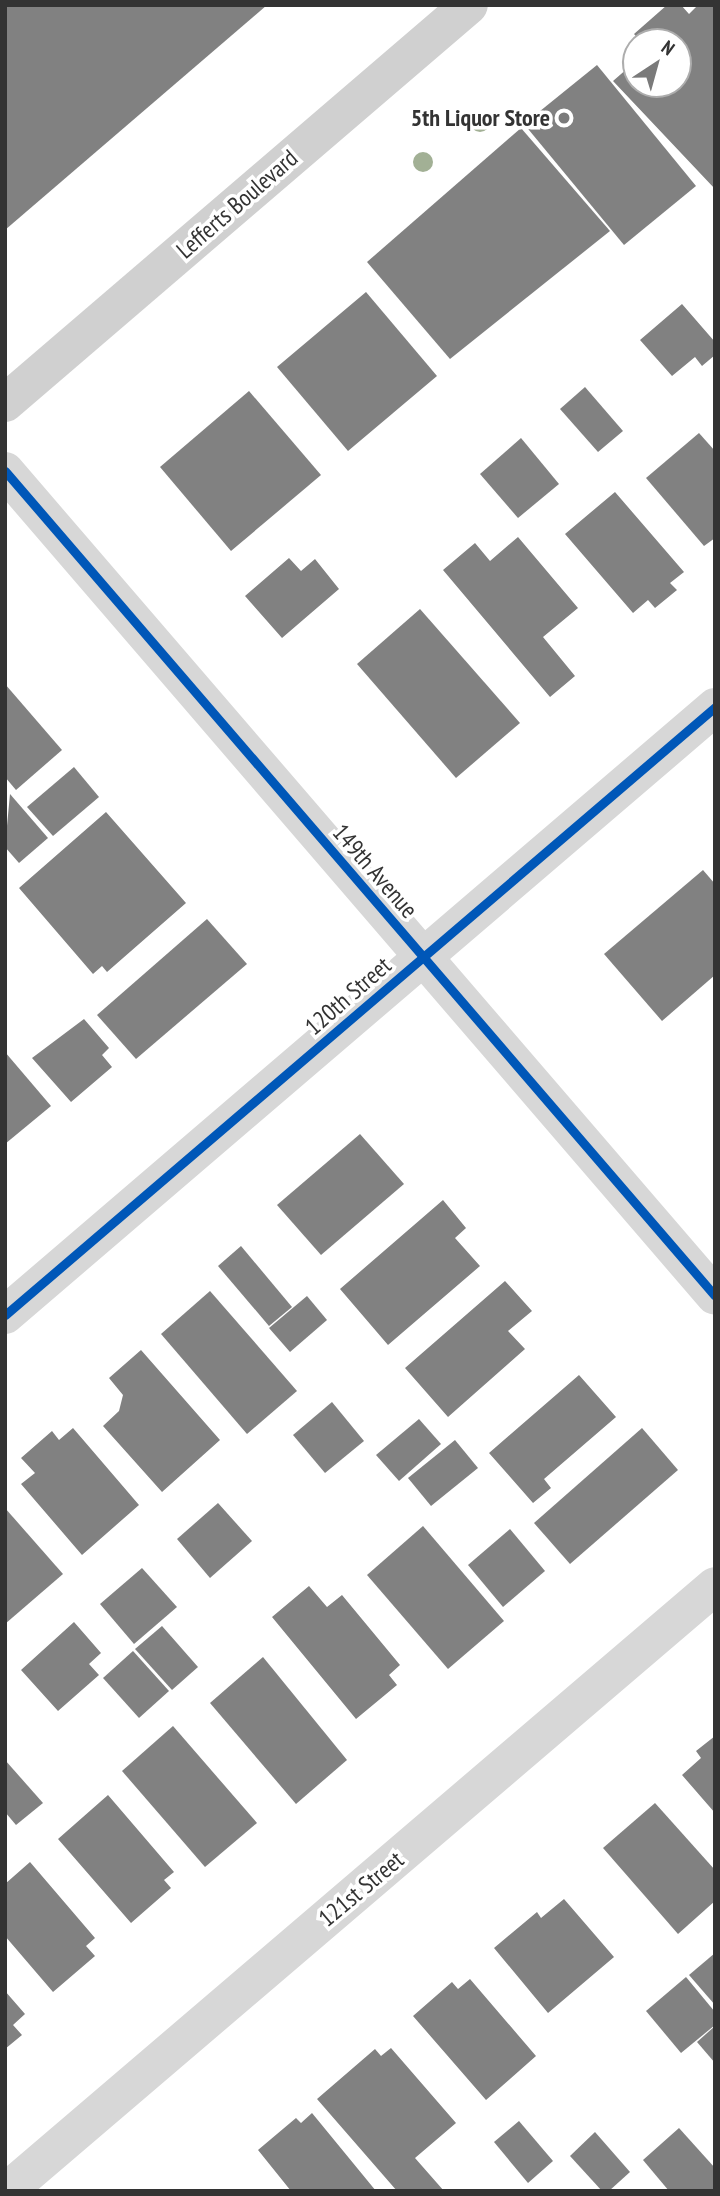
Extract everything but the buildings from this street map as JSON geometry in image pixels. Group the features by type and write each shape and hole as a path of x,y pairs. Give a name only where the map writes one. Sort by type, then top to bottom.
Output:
{"main road":[{"name":"Lefferts Boulevard","path":"5,403 469,5"}],"street":[{"name":"149th Avenue","path":"5,471 715,1296"},
{"name":"120th Street","path":"5,1315 715,707"},
{"name":"121st Street","path":"7,2191 715,1587"}],"cycle path":[{"path":"5,471 715,1296"},
{"path":"5,1315 715,707"}],"place":[{"name":"5th Liquor Store","path":"564,118"}]}
